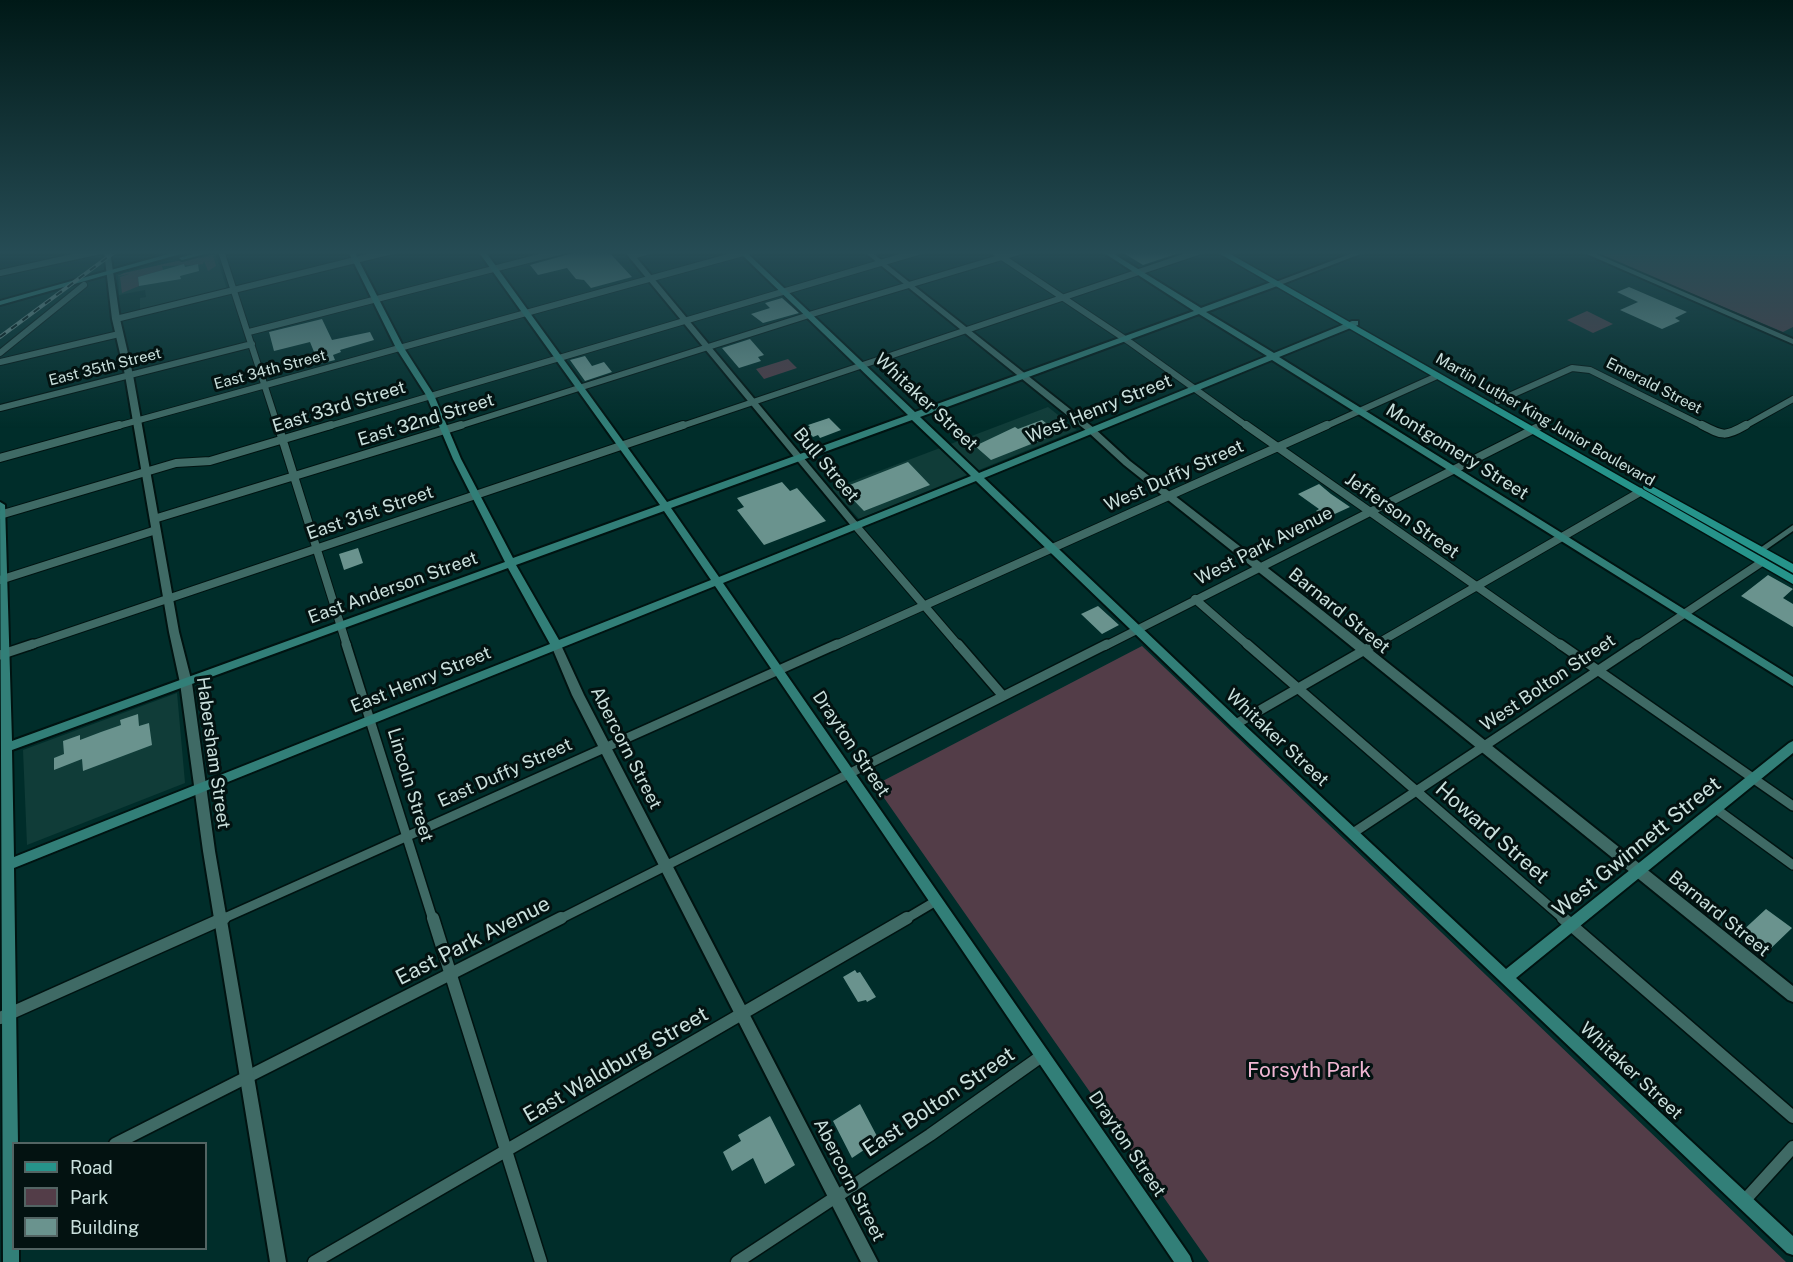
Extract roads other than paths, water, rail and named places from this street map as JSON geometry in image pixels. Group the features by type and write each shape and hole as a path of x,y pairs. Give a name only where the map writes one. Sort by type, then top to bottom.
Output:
{"main road":[{"name":"Abercorn Street","path":"380,310 400,348 430,395 457,459 556,645"},
{"name":"Drayton Street","path":"523,310 666,507 1042,1055 1180,1261"},
{"name":"Whitaker Street","path":"804,310 1236,724 1793,1247"},
{"name":"East Anderson Street","path":"3,749 1203,310"},
{"name":"Martin Luther King Junior Boulevard","path":"1328,310 1437,376 1793,569"},
{"name":"Montgomery Street","path":"1200,311 1793,682"},
{"name":"Martin Luther King Junior Boulevard","path":"1352,324 1498,401 1536,428 1641,492 1793,580"},
{"name":"West Henry Street","path":"855,525 1352,324"},
{"path":"0,505 3,654 4,1016 11,1262"},
{"name":"East Henry Street","path":"4,867 855,525"},
{"name":"West Gwinnett Street","path":"1506,978 1793,746"}],"street":[{"path":"0,353 53,310"},
{"name":"Habersham Street","path":"115,310 186,683 220,918 278,1262"},
{"path":"116,319 154,310"},
{"name":"Lincoln Street","path":"242,310 541,1262"},
{"path":"249,332 336,310"},
{"name":"East 34th Street","path":"0,458 536,310"},
{"name":"Bull Street","path":"677,310 1000,698"},
{"name":"East 33rd Street","path":"0,515 176,463 210,461 721,310"},
{"name":"East 32nd Street","path":"154,519 579,389 827,310"},
{"name":"Barnard Street","path":"940,310 1258,568 1314,610 1482,747 1793,994"},
{"name":"East 31st Street","path":"3,654 1026,310"},
{"name":"Jefferson Street","path":"1083,310 1793,806"},
{"path":"1719,310 1793,342"},
{"path":"0,362 118,334"},
{"name":"East 35th Street","path":"0,408 252,344"},
{"name":"Emerald Street","path":"1498,401 1572,368 1582,368 1602,375 1720,434 1728,435 1793,399"},
{"name":"West Duffy Street","path":"924,604 1437,376"},
{"name":"West Park Avenue","path":"1000,698 1138,628 1151,624 1195,599 1536,428"},
{"path":"1236,724 1641,492"},
{"path":"1760,550 1793,528"},
{"path":"1,579 156,530"},
{"name":"West Bolton Street","path":"1353,833 1762,562"},
{"name":"Howard Street","path":"1195,599 1793,1117"},
{"name":"East Duffy Street","path":"4,1016 924,604"},
{"name":"Abercorn Street","path":"556,645 605,747 870,1262"},
{"name":"East Park Avenue","path":"117,1142 1000,698"},
{"path":"1716,809 1793,865"},
{"name":"East Waldburg Street","path":"314,1262 936,901"},
{"name":"East Bolton Street","path":"737,1262 975,1106 1042,1055"},
{"path":"1744,1201 1793,1147"}],"railway":[{"path":"0,337 37,310"}],"park label":[{"name":"Forsyth Park","path":"1309,1071"}]}
